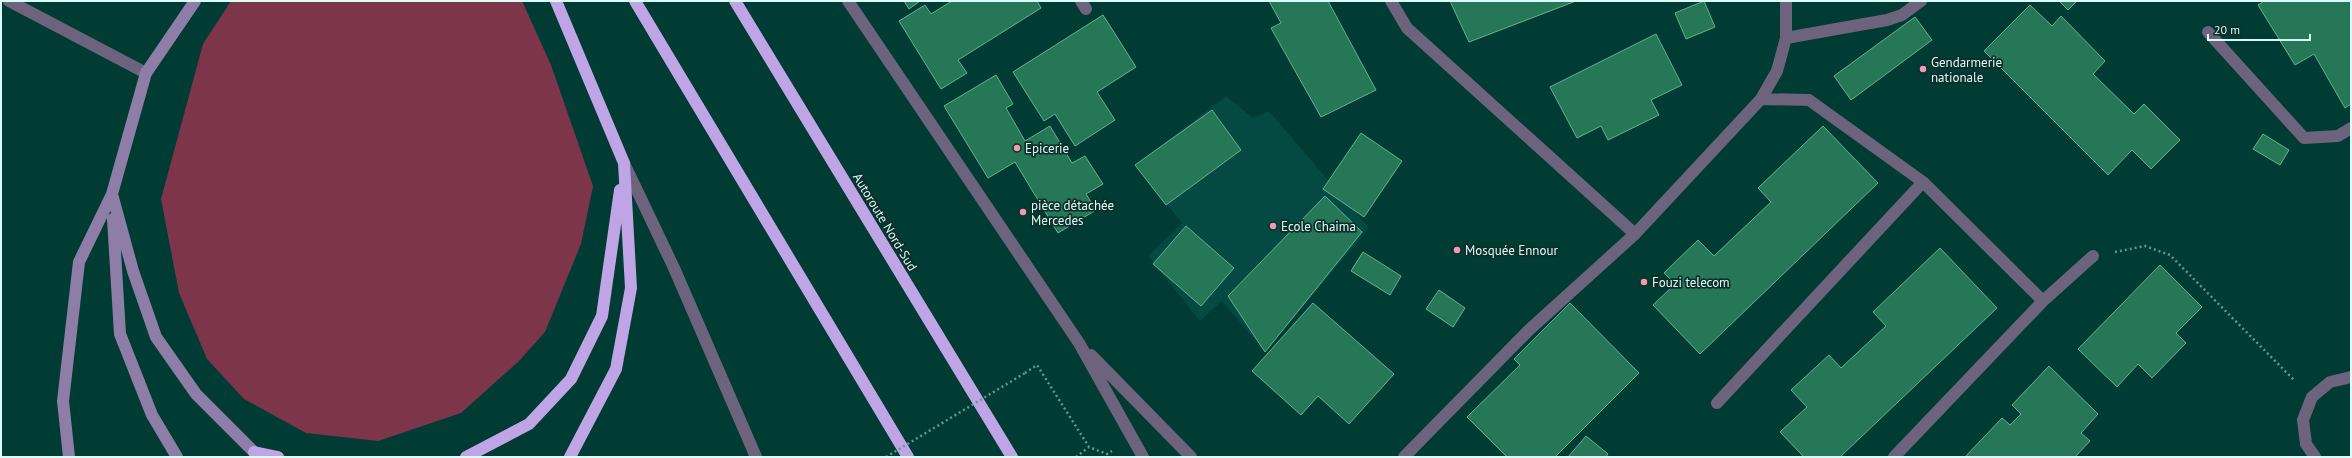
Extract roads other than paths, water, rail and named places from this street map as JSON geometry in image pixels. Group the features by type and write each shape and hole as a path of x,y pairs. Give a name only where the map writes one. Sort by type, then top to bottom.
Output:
{"highway":[{"path":"556,1 624,164 631,288 616,369 570,457"},
{"path":"635,1 908,457"},
{"name":"Autoroute Nord-Sud","path":"735,1 1012,457"},
{"path":"466,457 529,424 571,379 602,316 624,164"},
{"path":"258,455 278,457"}],"main road":[{"path":"69,457 63,401 79,262 112,194 146,73 195,1"},
{"path":"112,194 133,271 156,337 196,394 258,455"},
{"path":"112,194 120,334 152,415 177,457"}],"street":[{"path":"9,1 146,73"},
{"path":"848,1 1079,343 1143,457"},
{"path":"1391,1 1407,28 1635,234"},
{"path":"1404,457 1528,330 1635,234 1761,99 1777,71 1786,38 1786,1"},
{"path":"1786,38 1887,20 1902,15 1921,1"},
{"path":"2208,32 2304,138 2338,136 2351,128"},
{"path":"1761,99 1809,100 1923,182 2043,301"},
{"path":"624,164 674,268 756,457"},
{"path":"1717,402 1923,182"},
{"path":"1894,457 2043,301 2093,256"},
{"path":"1079,343 1190,457"},
{"path":"2315,457 2306,444 2303,420 2312,397 2330,382 2351,377"}],"place":[{"name":"Gendarmerie nationale","path":"1923,69"},
{"name":"Epicerie","path":"1017,148"},
{"name":"pièce détachée Mercedes","path":"1023,212"},
{"name":"Ecole Chaima","path":"1273,226"},
{"name":"Mosquée Ennour","path":"1457,250"},
{"name":"Fouzi telecom","path":"1644,282"}]}
